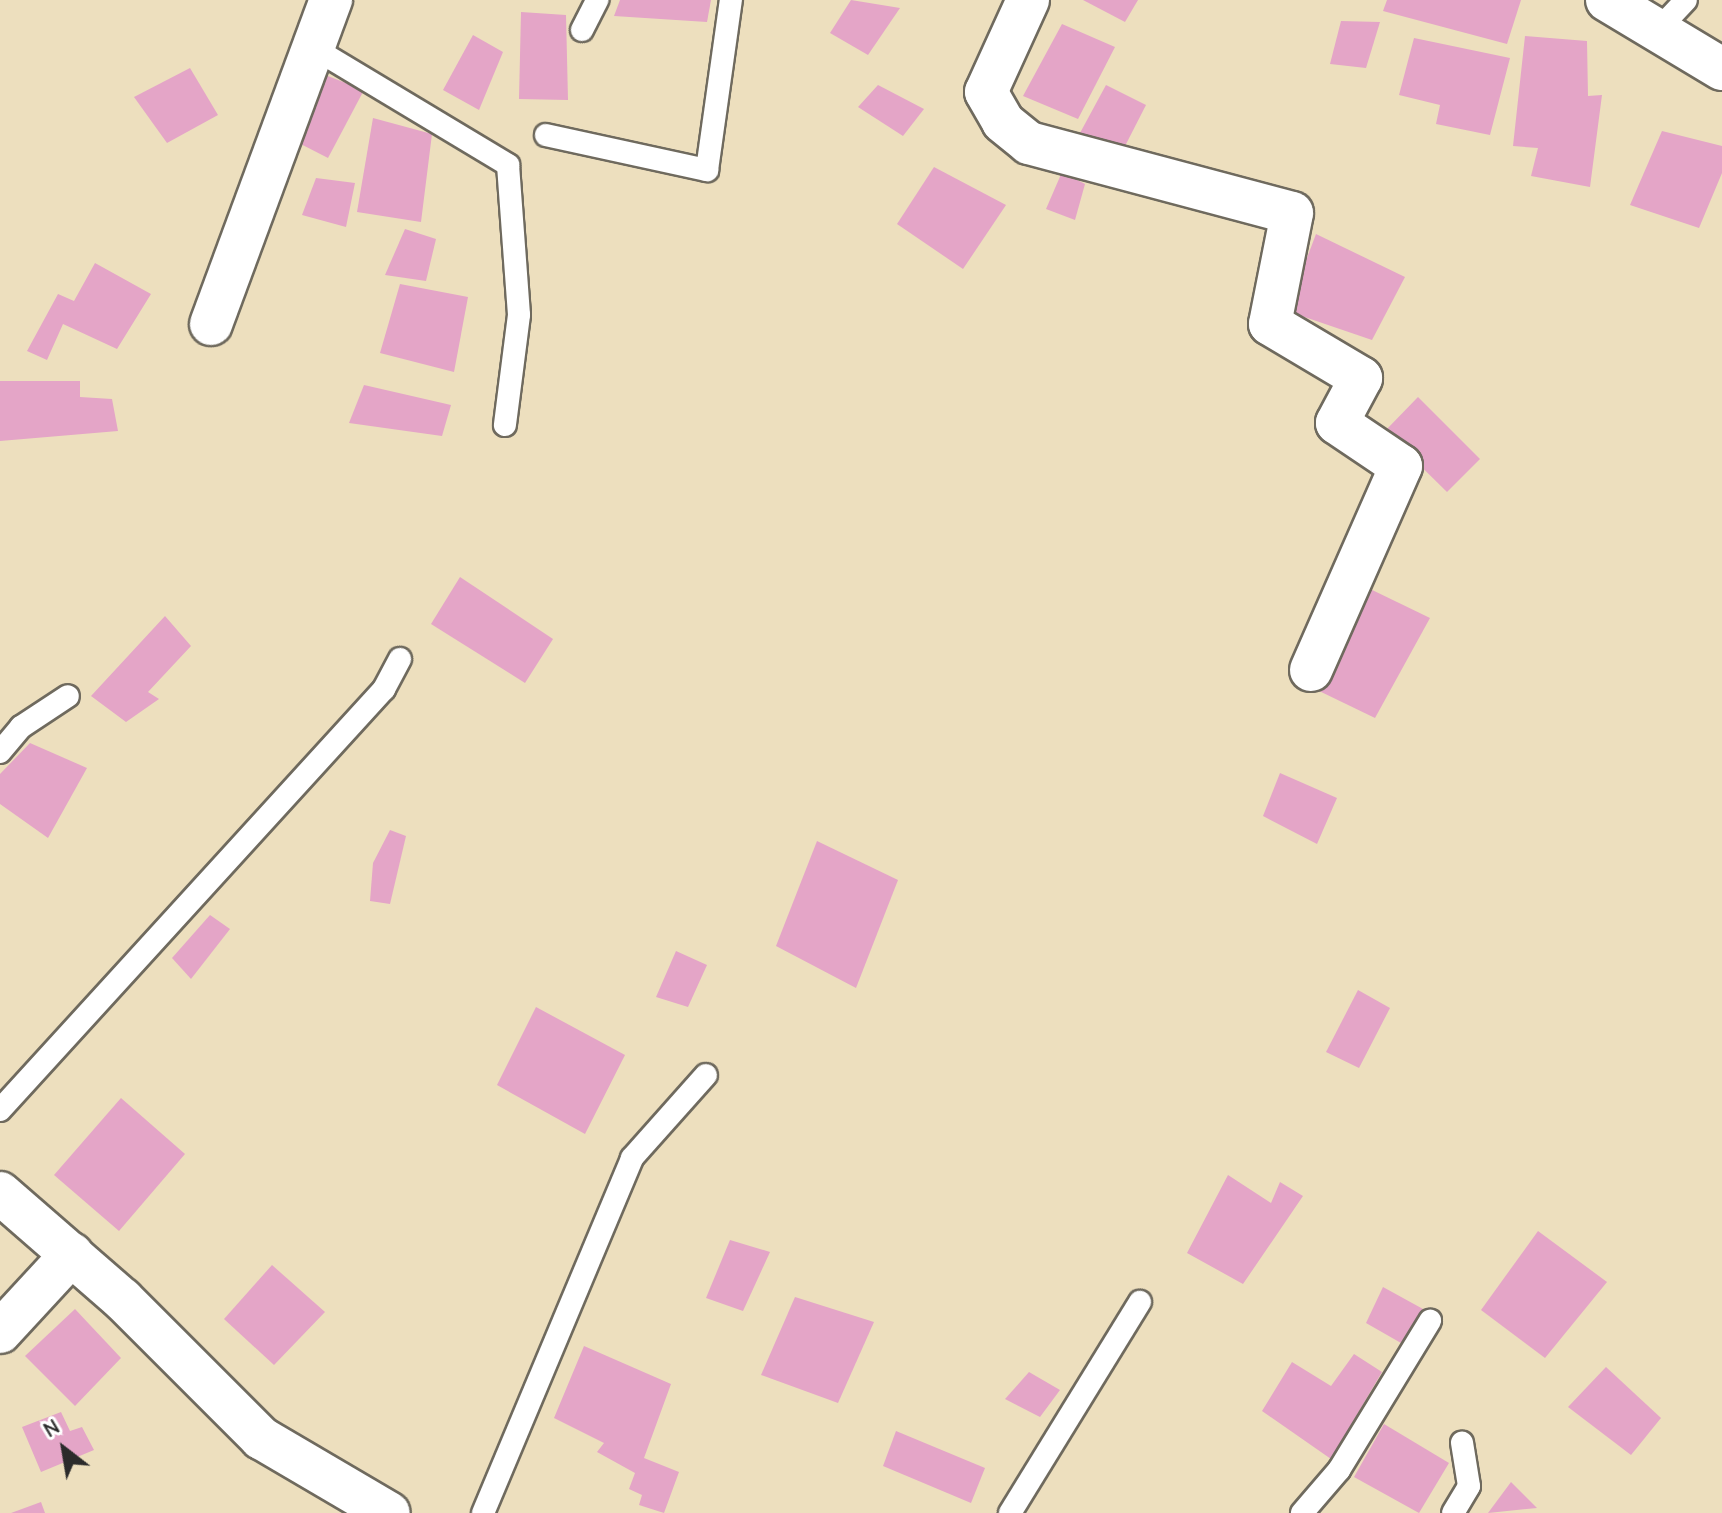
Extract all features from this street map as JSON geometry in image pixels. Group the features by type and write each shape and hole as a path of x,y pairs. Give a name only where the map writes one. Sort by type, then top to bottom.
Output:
{"street":[{"path":"211,324 331,0"},
{"path":"1028,0 986,92 1003,122 1029,143 1292,213 1270,324 1361,378 1337,423 1401,466 1311,670"},
{"path":"1607,0 1655,33 1722,69"},
{"path":"0,1193 72,1254 261,1438 389,1513"},
{"path":"0,1332 72,1254"}],"lane":[{"path":"582,30 597,0"},
{"path":"546,135 707,170 731,0"},
{"path":"1655,33 1686,0"},
{"path":"312,47 508,165 519,315 505,425"},
{"path":"0,1110 373,701 400,659"},
{"path":"0,752 21,727 68,696"},
{"path":"483,1513 632,1158 706,1075"},
{"path":"1010,1513 1140,1302"},
{"path":"1302,1513 1339,1470 1430,1321"},
{"path":"1453,1513 1469,1486 1462,1443"}],"building":[{"path":"620,0 711,0 707,22 614,16"},
{"path":"851,0 900,8 868,55 830,33"},
{"path":"1083,0 1138,0 1125,22"},
{"path":"1387,0 1521,0 1507,44 1383,11"},
{"path":"521,12 566,15 568,100 519,99"},
{"path":"1341,21 1380,22 1366,68 1330,64"},
{"path":"1062,24 1115,47 1078,119 1023,96"},
{"path":"473,35 503,52 479,110 443,90"},
{"path":"1525,36 1587,41 1588,96 1602,95 1590,187 1531,176 1538,148 1513,146"},
{"path":"1414,38 1510,58 1490,135 1436,124 1440,105 1399,95"},
{"path":"190,68 218,115 167,143 134,97"},
{"path":"320,73 364,90 328,158 287,137"},
{"path":"878,85 924,109 903,136 858,107"},
{"path":"1106,85 1146,105 1123,150 1080,133"},
{"path":"373,118 432,134 421,222 357,212"},
{"path":"1662,131 1722,146 1722,173 1699,228 1630,205"},
{"path":"934,167 1006,205 963,269 897,224"},
{"path":"1062,172 1085,184 1075,220 1046,209"},
{"path":"316,178 355,183 346,227 302,215"},
{"path":"405,229 436,239 426,281 385,275"},
{"path":"1316,234 1405,277 1372,340 1287,311"},
{"path":"95,263 151,294 117,349 63,324 47,360 27,351 58,294 74,301"},
{"path":"400,284 468,297 454,372 380,353"},
{"path":"0,381 80,381 80,397 112,399 118,431 0,441"},
{"path":"364,385 451,405 442,436 349,423"},
{"path":"1418,397 1480,459 1447,492 1385,431"},
{"path":"460,577 553,639 525,683 431,624"},
{"path":"1366,587 1430,618 1375,718 1315,689"},
{"path":"165,616 191,646 148,692 159,699 126,722 91,696"},
{"path":"30,743 87,768 48,838 0,804 0,774"},
{"path":"1280,773 1337,798 1317,844 1263,816"},
{"path":"390,830 406,836 390,904 370,901 373,863"},
{"path":"817,841 898,880 856,988 776,946"},
{"path":"210,915 230,929 191,979 172,958"},
{"path":"676,951 707,965 688,1007 656,997"},
{"path":"1358,990 1390,1008 1359,1068 1326,1052"},
{"path":"536,1007 625,1055 585,1134 497,1085"},
{"path":"121,1098 185,1154 119,1231 54,1175"},
{"path":"1228,1175 1271,1203 1280,1182 1303,1196 1243,1284 1187,1253"},
{"path":"1538,1231 1607,1282 1545,1358 1481,1310"},
{"path":"730,1240 770,1252 743,1311 706,1298"},
{"path":"272,1265 325,1312 274,1365 224,1319"},
{"path":"1383,1287 1423,1309 1408,1347 1366,1323"},
{"path":"795,1297 874,1322 838,1403 761,1375"},
{"path":"75,1309 121,1358 75,1406 25,1356"},
{"path":"584,1346 671,1384 644,1458 679,1472 664,1513 639,1505 642,1495 629,1489 635,1473 597,1452 604,1443 554,1418"},
{"path":"1354,1354 1382,1372 1331,1459 1262,1411 1292,1362 1331,1386"},
{"path":"1606,1367 1661,1418 1631,1455 1568,1407"},
{"path":"1029,1372 1060,1390 1040,1417 1005,1399"},
{"path":"61,1412 70,1431 82,1427 94,1450 41,1472 22,1427"},
{"path":"1384,1424 1449,1463 1419,1513 1354,1477"},
{"path":"896,1431 985,1468 971,1503 883,1466"},
{"path":"1511,1482 1537,1508 1488,1513"},
{"path":"41,1502 45,1513 11,1513"}]}
